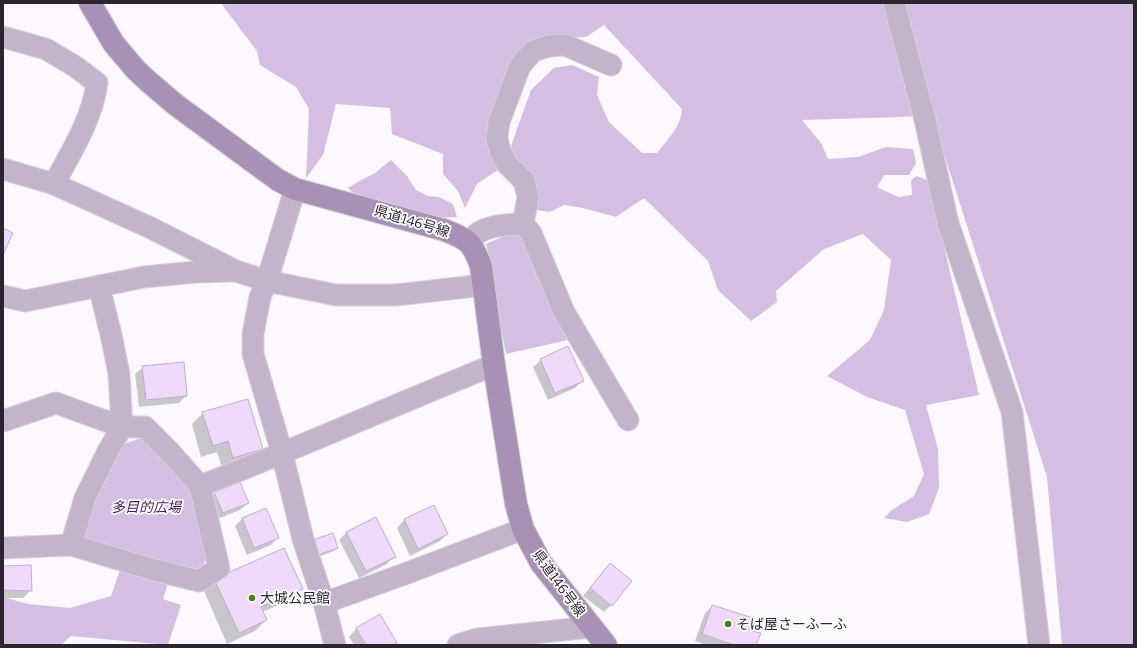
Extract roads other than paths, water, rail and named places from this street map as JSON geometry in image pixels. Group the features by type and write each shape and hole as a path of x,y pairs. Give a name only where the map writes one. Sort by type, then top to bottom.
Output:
{"main road":[{"name":"県道146号線","path":"90,3 114,44 136,70 176,105 278,180 295,189 444,230 469,242 481,266 494,365 516,504 523,529 541,563 605,640"}],"street":[{"path":"894,3 925,120 948,223 1012,412 1038,645"},
{"path":"3,37 46,49 76,67 97,83 95,95 85,125 54,184"},
{"path":"523,224 528,197 524,181 507,164 500,151 497,138 499,122 520,66 533,51 549,46 565,45 611,65"},
{"path":"3,169 54,184 151,228 236,271 267,281 336,295 396,295 484,285"},
{"path":"295,189 267,281 260,297 252,334 253,354 282,453 303,538 324,603 335,645"},
{"path":"469,242 478,232 488,228 523,224 531,233 564,312 628,420"},
{"path":"3,296 25,302 144,277 196,272 236,271"},
{"path":"71,545 85,498 108,451 122,427 119,374 100,286"},
{"path":"200,486 246,469 494,365"},
{"path":"3,421 56,403 122,427 145,427 170,452 200,486 219,568 199,581 151,569 71,545 3,548"},
{"path":"324,603 523,529"},
{"path":"458,645 476,639 605,640"}],"place":[{"name":"大城公民館","path":"252,598"},
{"name":"そば屋さーふーふ","path":"728,624"}],"park label":[{"name":"多目的広場","path":"146,507"}]}
